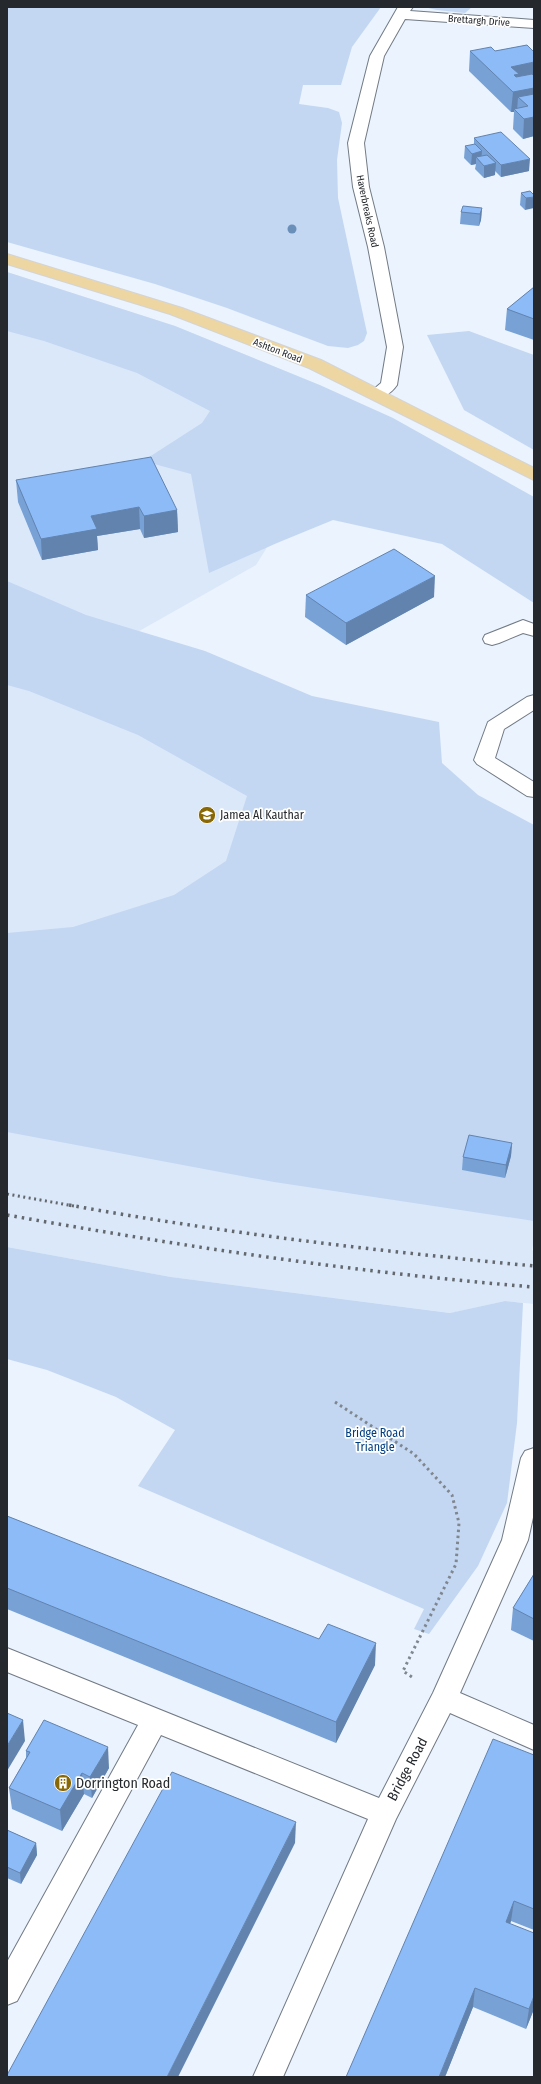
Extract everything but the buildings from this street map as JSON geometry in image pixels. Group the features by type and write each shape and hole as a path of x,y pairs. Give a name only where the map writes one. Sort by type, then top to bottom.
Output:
{"main road":[{"name":"Ashton Road","path":"7,259 176,311 315,364 502,457 534,475"}],"street":[{"name":"Brettargh Drive","path":"403,10 534,24"},
{"name":"Haverbreaks Road","path":"376,394 389,385 393,368 395,347 376,247 361,187 356,144 377,56 403,10"},
{"path":"492,639 523,626 534,630"},
{"path":"534,701 495,726 484,760 534,791"},
{"name":"Bridge Road","path":"268,2077 385,1813 444,1698 515,1540 534,1458"},
{"path":"7,1660 385,1813"},
{"path":"444,1698 534,1738"},
{"path":"7,1991 155,1720"}],"path":[{"path":"335,1402 414,1454 452,1495 459,1522 456,1564 443,1593 417,1640"}],"shaded area":[{"name":"Jamea Al Kauthar","path":"7,272 175,326 322,386 266,549 256,565 95,656 534,991 534,1240 532,1250 534,1251 534,1304 505,1301 451,1313 171,1277 7,1247"}],"green space":[{"path":"7,7 381,7 352,47 341,85 303,85 299,104 328,108 339,112 342,123 337,160 338,198 367,333 364,341 358,345 348,348 328,346 227,308 155,284 7,242"},
{"path":"424,7 472,7 465,13"},
{"path":"7,272 175,326 322,386 393,418 534,497 534,603 442,544 333,520 209,573 191,474 143,461 202,423 210,411 137,373 44,341 7,331"},
{"path":"469,331 534,355 534,450 464,410 427,335"},
{"name":"Jamea Al Kauthar","path":"7,581 86,615 205,651 312,696 439,722 442,763 478,795 534,825 534,1221 274,1182 7,1132 7,933 73,927 174,895 226,861 247,796 138,735 29,691 7,685"},
{"name":"Bridge Road Triangle","path":"7,1247 171,1277 450,1313 505,1301 523,1303 517,1423 507,1503 478,1566 429,1634 414,1629 424,1609 138,1486 175,1430 116,1397 47,1370 7,1359"}],"railway":[{"path":"7,1194 74,1206"},
{"path":"69,1205 243,1233 417,1254 534,1266"},
{"path":"7,1215 204,1248 402,1274 534,1287"}],"place":[{"name":"Jamea Al Kauthar","path":"207,815"},
{"name":"Dorrington Road","path":"63,1783"}]}
